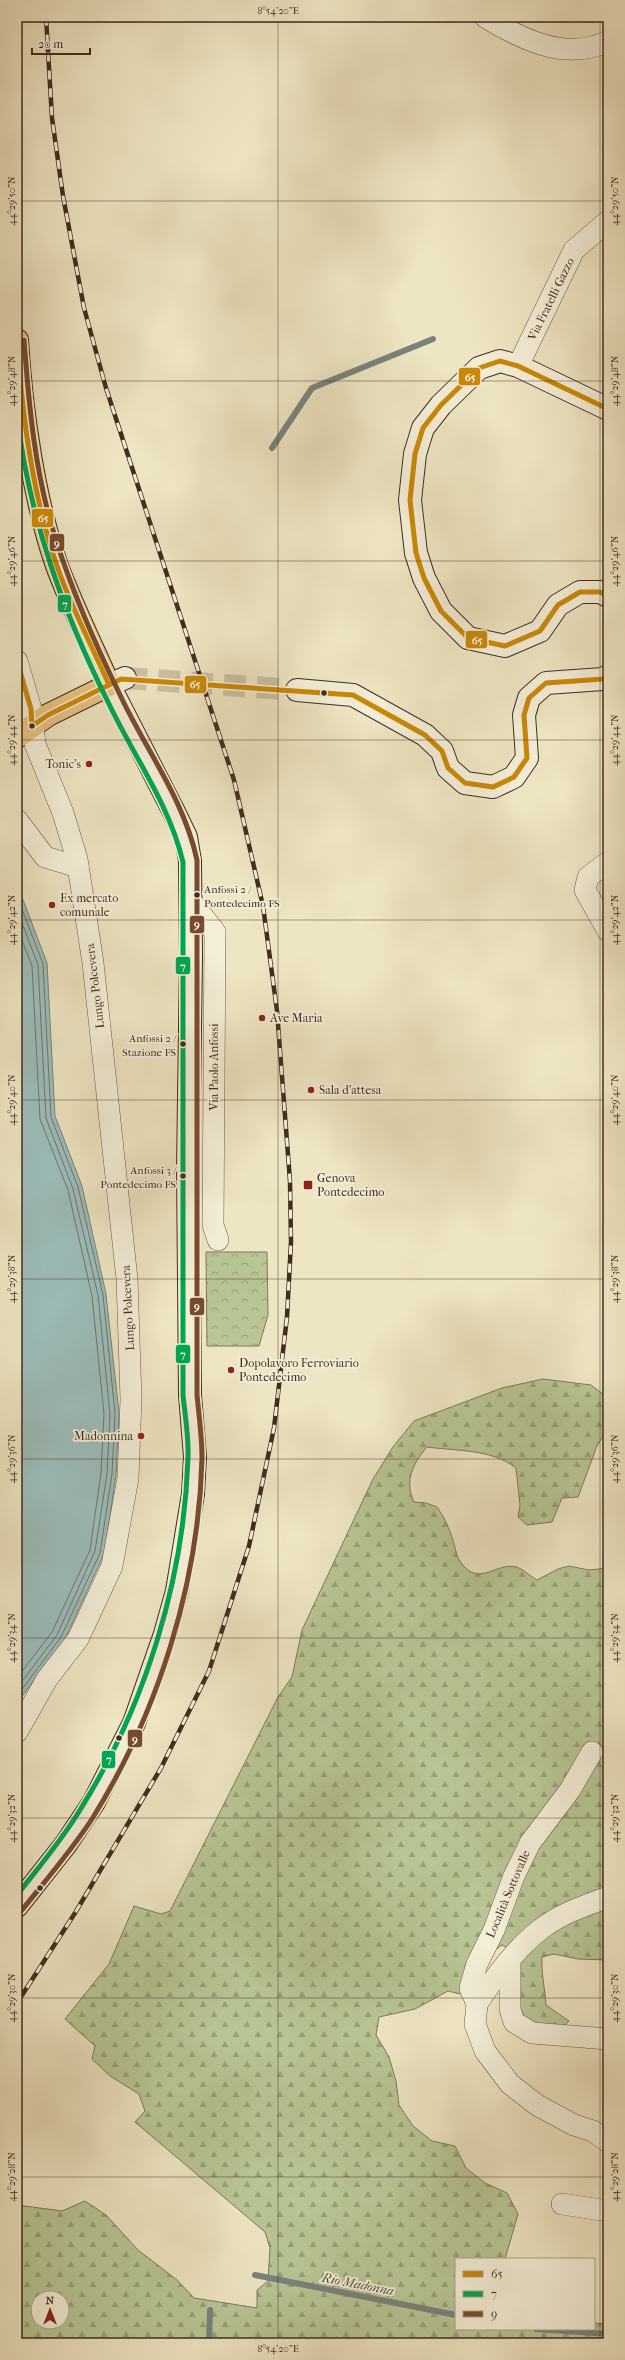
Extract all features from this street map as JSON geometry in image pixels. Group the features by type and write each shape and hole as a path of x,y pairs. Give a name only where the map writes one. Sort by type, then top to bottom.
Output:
{"main road":[{"name":"Via Paolo Anfossi","path":"17,351 23,404 42,512 57,566 117,682 186,837 190,861 191,901 188,1169 190,1395 195,1457 186,1542 177,1590 165,1634 134,1723 117,1760 94,1802 66,1844 17,1906"},
{"path":"608,409 506,361 479,368 441,405 423,428 415,454 410,500 416,553 424,578 441,611 468,638 505,646 540,631 558,605 580,592 600,592 608,596"},
{"path":"297,690 353,696 425,735 442,751 448,768 465,783 493,787 514,777 527,758 524,715 529,698 546,683 606,679"},
{"path":"32,726 117,682"}],"street":[{"path":"485,17 521,37 549,47 568,50 598,46 608,41"},
{"name":"Via Fratelli Gazzo","path":"506,361 574,250 608,221"},
{"name":"Lungo Polcevera","path":"17,660 31,709 34,744 62,812 77,863 93,963 127,1279 131,1399 128,1478 112,1566 78,1639 47,1679 17,1732"},
{"path":"17,820 45,857 77,863"},
{"path":"608,862 588,878 585,890 608,931"},
{"name":"Via Paolo Anfossi","path":"191,901 215,932 213,1225 218,1240"},
{"name":"Località Sottovalle","path":"477,2004 470,1988 477,1964 494,1930 514,1876 530,1843 570,1790 592,1752"},
{"name":"Località Sottovalle","path":"608,1897 572,1910 541,1929 510,1960 492,1981 477,2004 475,2024 485,2051 510,2084 538,2105 574,2125 593,2131 608,2142"},
{"path":"510,1960 510,2009 514,2022 532,2033 608,2039"},
{"path":"562,2204 608,2211"}],"green space":[{"path":"206,1252 267,1252 268,1315 259,1346 207,1346"},
{"path":"543,1379 591,1385 608,1398 608,1428 597,1446 578,1497 562,1498 552,1522 527,1525 518,1517 520,1505 516,1468 496,1457 485,1454 462,1450 427,1447 414,1466 410,1480 410,1487 414,1502 426,1503 437,1507 452,1537 457,1556 469,1571 482,1574 509,1566 521,1569 537,1580 558,1569 569,1566 589,1570 608,1568 608,1960 578,1959 554,1954 542,1957 546,2005 569,2021 560,2030 525,2021 519,2010 514,1951 502,1945 492,1952 460,1994 448,1991 415,2009 379,2017 376,2035 389,2057 396,2081 399,2105 413,2126 432,2141 455,2146 466,2168 485,2183 507,2193 518,2214 505,2258 455,2258 455,2330 595,2330 595,2323 608,2324 608,2343 17,2343 17,2205 62,2211 85,2201 106,2215 138,2250 177,2280 194,2298 257,2308 257,2290 268,2281 270,2248 265,2232 135,2122 145,2111 139,2094 110,2076 92,2059 95,2046 65,2019 109,1964 134,1906 161,1914 170,1911 278,1697 292,1677 302,1630 373,1479 393,1447 414,1421 502,1388"}],"water":[{"path":"17,884 47,963 55,1116 82,1186 106,1294 119,1413 116,1475 104,1554 65,1639 17,1703"}],"waterway":[{"path":"272,448 312,388 433,339"},
{"name":"Rio Madonna","path":"255,2275 455,2315"},
{"path":"209,2343 210,2310"},
{"name":"Rio Madonna","path":"550,2330 608,2334"}],"tunnel":[{"path":"125,678 297,690"}],"railway":[{"path":"17,2003 75,1913 161,1768 209,1671 249,1546 274,1428 287,1317 291,1242 290,1181 277,1011 263,906 234,780 106,388 84,308 63,196 52,118 46,17"}],"transit line":[{"name":"65","path":"17,340 25,426 35,483 48,539 75,611 109,685"},
{"name":"9","path":"22,1910 67,1854 92,1819 116,1778 137,1735 155,1691 171,1646 193,1552 199,1505 202,1458 197,1395 197,860 191,838 174,797 132,719 86,621 56,540 38,466 28,390 24,340"},
{"name":"65","path":"608,409 518,366 500,361 479,368 441,405 423,428 415,454 410,500 416,553 424,578 441,611 468,638 505,646 540,631 558,605 580,592 600,592 608,596"},
{"name":"7","path":"17,416 30,492 63,601 93,671 151,782 169,820 183,862 183,1395 188,1450 185,1504 179,1550 157,1641 142,1685 124,1728 103,1770 80,1810 58,1843 17,1895"},
{"name":"65","path":"17,661 31,709 32,726"},
{"name":"65","path":"32,726 48,715 121,679 353,695 425,735 442,751 448,768 465,783 493,787 514,777 527,758 524,715 529,698 546,683 603,679 608,676"}],"place":[{"name":"Tonic's","path":"89,764"},
{"name":"Anfossi 2 / Pontedecimo FS","path":"197,895"},
{"name":"Ex mercato comunale","path":"52,905"},
{"name":"Ave Maria","path":"262,1018"},
{"name":"Anfossi 2 / Stazione FS","path":"183,1044"},
{"name":"Sala d'attesa","path":"311,1090"},
{"name":"Anfossi 3 / Pontedecimo FS","path":"183,1176"},
{"name":"Genova Pontedecimo","path":"308,1185"},
{"name":"Dopolavoro Ferroviario Pontedecimo","path":"231,1370"},
{"name":"Madonnina","path":"141,1436"}]}
